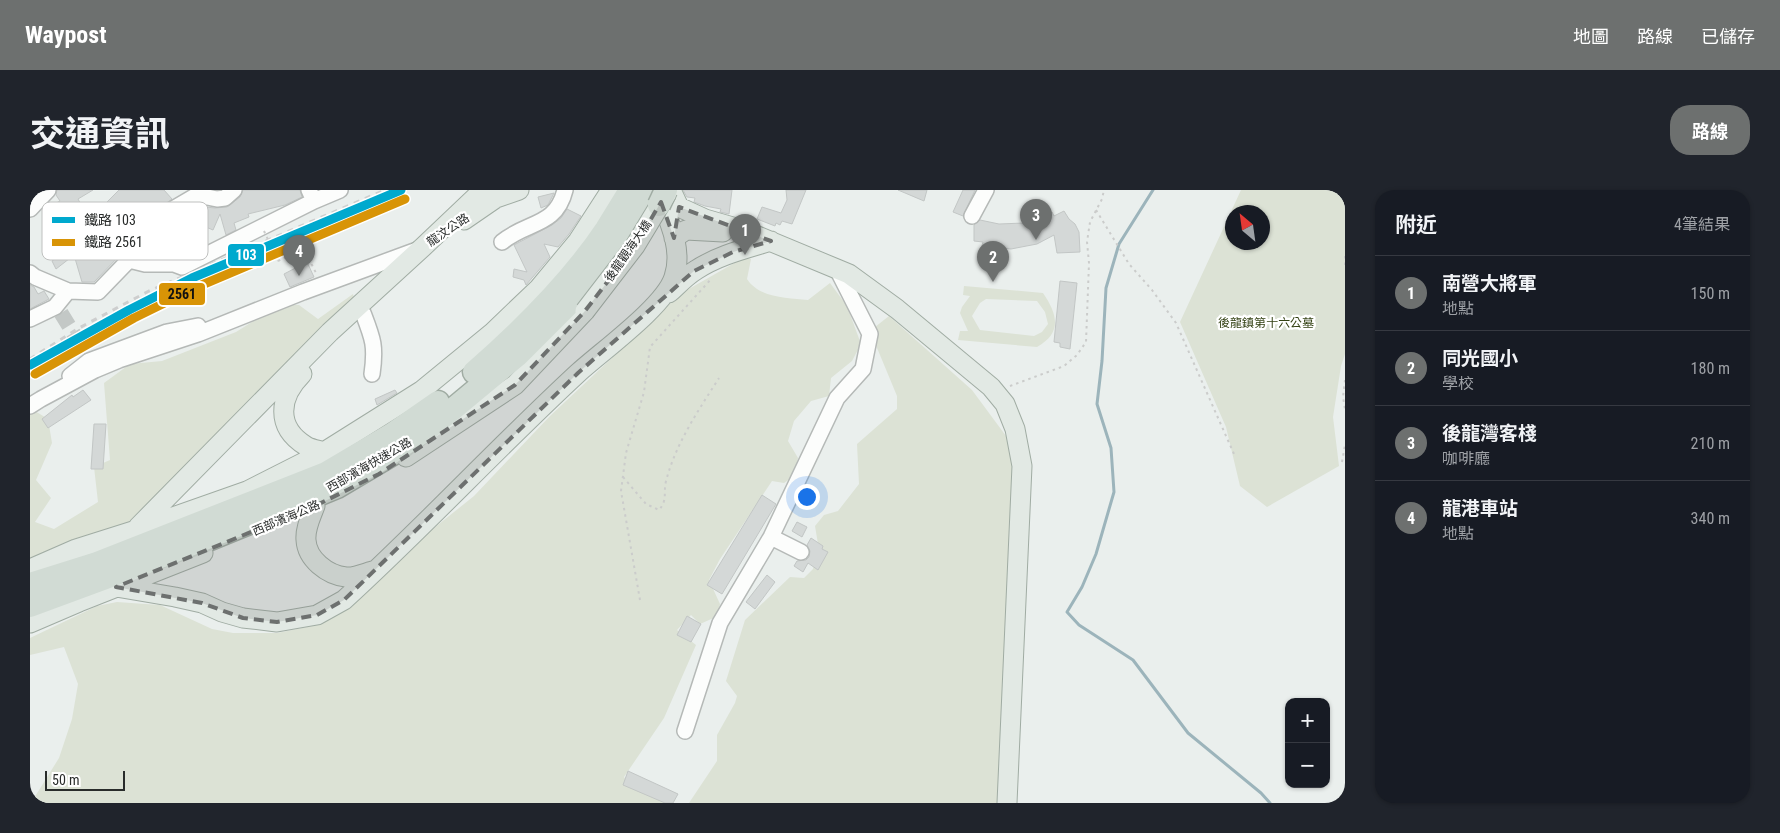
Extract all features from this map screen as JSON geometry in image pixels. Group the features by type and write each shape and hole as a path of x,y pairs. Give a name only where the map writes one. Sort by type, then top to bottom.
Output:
{"highway":[{"name":"西部濱海快速公路","path":"30,606 198,544 337,486 402,449 518,355 563,298 630,190"},
{"name":"西部濱海快速公路","path":"30,584 97,563 326,472 392,434 431,408 563,298 665,194"}],"main road":[{"name":"龍汶公路","path":"423,247 483,190"},
{"name":"龍汶公路","path":"423,247 496,198 519,190"},
{"path":"30,569 76,549 247,491 324,452 421,391 493,332 563,298 578,241 612,190"},
{"path":"656,305 674,279 678,256 665,194"},
{"path":"665,194 674,238"},
{"path":"665,194 705,219 743,230 849,274 897,309 991,387 1005,404 1015,429 1022,466 1008,803"},
{"path":"674,238 688,244 771,241"},
{"path":"116,587 202,603 222,612 243,618 278,622 317,615 344,600 377,570 578,373 694,271 711,261 733,252 771,241"},
{"path":"324,452 307,447 298,440 289,430 284,419 283,407 294,382 363,312 423,247"},
{"path":"136,530 330,332 423,247"},
{"name":"西部濱海公路","path":"30,623 315,506 379,474 514,384 563,298"},
{"path":"315,506 307,525 306,540 309,552 320,567 333,574 347,577 377,570"}],"street":[{"path":"30,209 48,190"},
{"path":"185,202 197,195 218,199 225,198 234,190"},
{"path":"208,253 312,195 340,190"},
{"path":"502,242 509,236 545,220 562,204 565,190"},
{"path":"972,216 986,190"},
{"path":"36,402 95,370 119,360 218,326 423,247"},
{"path":"30,273 68,291 98,292 129,260 145,264 174,264 182,267 195,260"},
{"path":"685,731 720,623 771,537 837,398 863,368 870,334 837,268"},
{"path":"61,313 68,291"},
{"path":"30,319 55,306 68,291"},
{"path":"363,312 373,338 375,355 372,374"},
{"path":"36,402 87,357 167,332 198,326 218,326"},
{"path":"771,537 801,552"}],"path":[{"path":"991,387 1006,388 1064,366 1077,355 1086,342 1089,263 1087,242 1090,222 1104,190"},
{"path":"1096,210 1129,264 1152,290 1176,323 1234,454"},
{"path":"264,231 278,261 304,249 322,286"},
{"path":"1345,256 1345,266"},
{"path":"640,600 621,491 626,453 644,392 650,347 714,276"},
{"path":"623,476 646,504 659,510 665,503 666,482 684,433 719,378"},
{"path":"1345,380 1343,398 1345,409"},
{"path":"1342,462 1345,445"}],"highlighted area":[{"path":"661,202 674,238 679,207 771,241 733,252 694,271 578,373 344,600 317,615 277,622 243,618 202,603 116,587 315,506 379,474 515,385 585,311 635,246"}],"green space":[{"name":"後龍鎮第十六公墓","path":"1241,190 1345,190 1345,354 1341,366 1333,417 1339,466 1267,507 1240,486 1226,427 1180,322 1225,225 1225,250 1270,250 1270,205 1234,205"},
{"path":"745,257 751,259 747,279 759,290 774,296 808,300 830,283 847,306 861,344 852,361 831,378 829,396 811,401 794,421 788,441 798,458 794,476 784,483 772,481 720,559 709,580 720,604 718,616 700,624 691,615 677,630 696,645 664,718 624,777 630,787 666,803 31,803 59,758 72,719 78,684 64,647 30,655 30,638 97,606 117,602 160,605 212,629 233,633 277,633 312,626 373,586 414,544 474,496 550,416 680,294"},
{"path":"964,286 1043,293 1052,309 1055,323 1054,330 1045,342 1037,347 958,340 960,331 968,331 960,313 970,296 963,295","holes":["986,299 1037,301 1045,312 1048,324 1042,332 1034,336 980,330 972,316 980,303"]},
{"path":"353,294 356,305 140,515 106,538 30,563 30,414 35,411 48,419 52,443 36,480 51,498 35,522 54,529 98,502 94,467 110,460 104,383 130,364 162,361 236,332 281,304 299,305 318,319"},
{"path":"889,316 972,390 1006,436 1016,469 1003,803 689,803 717,761 717,735 735,703 737,696 726,681 745,620 790,577 804,578 813,569 819,550 815,526 824,515 838,511 859,484 857,444 897,409 897,396 870,331"}],"building":[{"path":"57,190 93,190 78,199 80,202 58,202 60,201 56,195"},
{"path":"119,190 164,190 172,199 168,202 107,202"},
{"path":"243,190 300,190 302,197 285,205 248,214 249,217 234,223 236,230 226,235 220,214 213,230 208,228 208,207 227,207 240,197"},
{"path":"683,190 732,190 729,214 720,212 721,209 694,202 695,198 687,197"},
{"path":"786,190 806,190 792,224 782,221 780,225 776,223 775,226 757,219 762,207 781,213 787,200"},
{"path":"898,190 927,190 924,201"},
{"path":"963,190 975,190 963,216 953,212"},
{"path":"554,193 548,205 541,208 538,197"},
{"path":"567,209 581,216 569,234 558,247 544,244 550,257 526,285 524,280 513,277 514,269 527,272 514,245 552,225 561,218"},
{"path":"1064,211 1079,232 1080,252 1057,253 1054,235 1037,244 1011,249 982,246 983,242 974,241 974,225 980,220 999,224 1024,223 1036,220 1052,212 1054,216"},
{"path":"53,260 68,260 56,269 52,261"},
{"path":"75,260 115,260 94,282 82,282"},
{"path":"307,262 314,277 290,287 284,274"},
{"path":"1060,281 1077,283 1070,349 1060,347 1060,343 1054,342"},
{"path":"30,285 34,287 38,294 44,291 49,299 30,309"},
{"path":"83,390 91,400 48,428 42,419 72,395 73,397"},
{"path":"395,390 397,393 377,405 375,399"},
{"path":"94,424 106,424 103,469 91,469"},
{"path":"762,495 776,504 722,594 707,585"},
{"path":"797,522 807,527 802,537 792,531"},
{"path":"811,538 828,552 818,570 808,563 803,572 794,566 797,561 806,560 809,557 810,551 807,545"},
{"path":"767,575 775,582 755,609 746,602"},
{"path":"687,616 701,624 691,642 677,635"},
{"path":"628,771 678,794 673,803 665,803 623,785"}],"waterway":[{"path":"1153,190 1119,244 1106,288 1102,361 1097,404 1111,448 1114,492 1096,554 1082,587 1067,612 1079,625 1133,660 1188,733 1261,793 1270,803"}],"tunnel":[{"path":"61,313 85,352"}],"railway":[{"path":"30,359 79,328 149,291 385,190"}],"rail line":[{"name":"103","path":"30,365 129,310 192,278 401,190"},
{"name":"2561","path":"35,374 134,318 197,287 405,199"}],"place":[{"name":"後龍灣客棧","path":"1036,240"},
{"name":"南營大將軍","path":"745,255"},
{"name":"龍港車站","path":"299,276"},
{"name":"同光國小","path":"993,282"}]}
